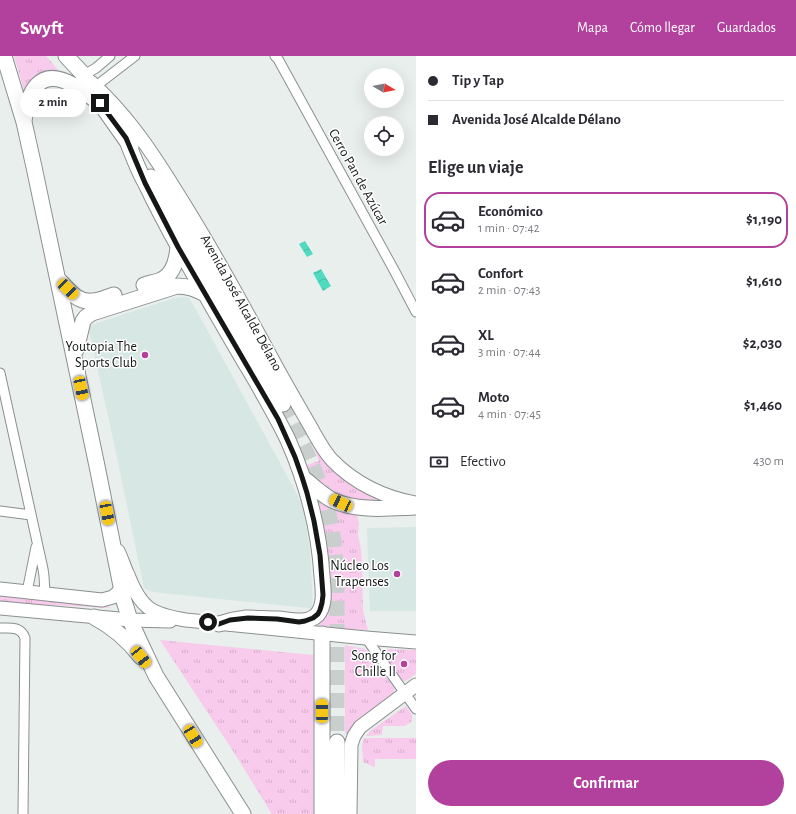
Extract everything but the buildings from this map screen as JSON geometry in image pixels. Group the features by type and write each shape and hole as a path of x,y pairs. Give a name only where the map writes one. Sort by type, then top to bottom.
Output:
{"main road":[{"path":"4,56 24,122 34,167 75,357 121,590 130,620 156,676"},
{"name":"Avenida José Alcalde Délano","path":"66,56 109,99 149,148 203,234 304,416 326,452 339,467 371,488 386,496 416,503"},
{"name":"Avenida José Alcalde Délano","path":"84,75 100,103 126,138 181,222 283,404"},
{"path":"24,122 27,104 33,89 39,83 49,79 60,79 72,84 100,103"},
{"path":"126,138 145,183 178,247 278,419 302,477 312,510 320,555 323,595 320,610 313,618 299,622 277,619 248,618 230,620 219,624"},
{"path":"58,279 77,298 87,301 94,301 166,277 171,271 176,259 178,247"},
{"path":"75,357 80,328 86,317 92,313 177,286 194,288 205,294"},
{"path":"302,477 322,493 341,503 370,508 416,507"},
{"path":"113,544 121,556 136,594 143,603 159,614 171,618 219,624 416,642"},
{"path":"0,589 102,600 113,597 121,590"},
{"path":"20,609 42,603 45,594"},
{"path":"0,608 130,620 186,620"},
{"path":"94,616 127,640 156,676 243,814"},
{"path":"322,634 322,814"},
{"path":"350,814 351,745 354,736 360,727 416,685"},
{"path":"337,814 338,742"}],"street":[{"path":"84,75 96,68 110,56"},
{"path":"96,86 135,56"},
{"name":"Cerro Pan de Azúcar","path":"275,56 416,312"},
{"path":"0,373 44,576 45,594"},
{"path":"0,511 31,515"},
{"path":"27,592 37,544"},
{"path":"0,628 15,628 24,634 25,638 23,814"},
{"path":"366,638 416,709"}],"shaded area":[{"path":"174,298 189,298 194,306 296,492 304,512 310,550 313,610 308,608 153,592 144,588 88,326"},
{"path":"416,527 416,611 370,611 367,528"}],"green space":[{"path":"14,56 46,56 61,73 25,94"},
{"path":"315,444 330,465 344,479 379,501 379,503 339,499 312,478 304,466 319,461 313,445"},
{"path":"312,493 356,512 359,523 358,535 361,549 363,611 368,630 320,626 315,623 321,617"},
{"path":"0,596 110,608 53,605 37,606 0,602"},
{"path":"160,640 313,655 314,814 272,814 233,751"},
{"path":"345,645 368,651 394,688 393,694 357,720 348,734 345,734"},
{"path":"384,649 416,650 416,674 406,681 403,681 381,653"},
{"path":"406,706 412,715 411,722 405,726 383,726 382,735 366,736 370,731"},
{"path":"364,738 416,738 416,759 375,759 374,767 363,762 362,745"}],"water":[{"path":"305,241 313,254 307,257 299,244"},
{"path":"321,269 331,286 323,291 313,273"}],"tunnel":[{"path":"283,404 307,452 317,477 326,502 333,534 337,581 337,742"}],"place":[{"name":"Youtopia The Sports Club","path":"145,355"},
{"name":"Núcleo Los Trapenses","path":"397,574"},
{"name":"Song for Chille II","path":"404,664"}],"route":[{"path":"100,103 126,138 145,183 178,247 278,419 295,457 312,510 320,555 323,595 318,614 313,618 299,622 277,619 248,618 230,620 219,624 208,622"}]}
